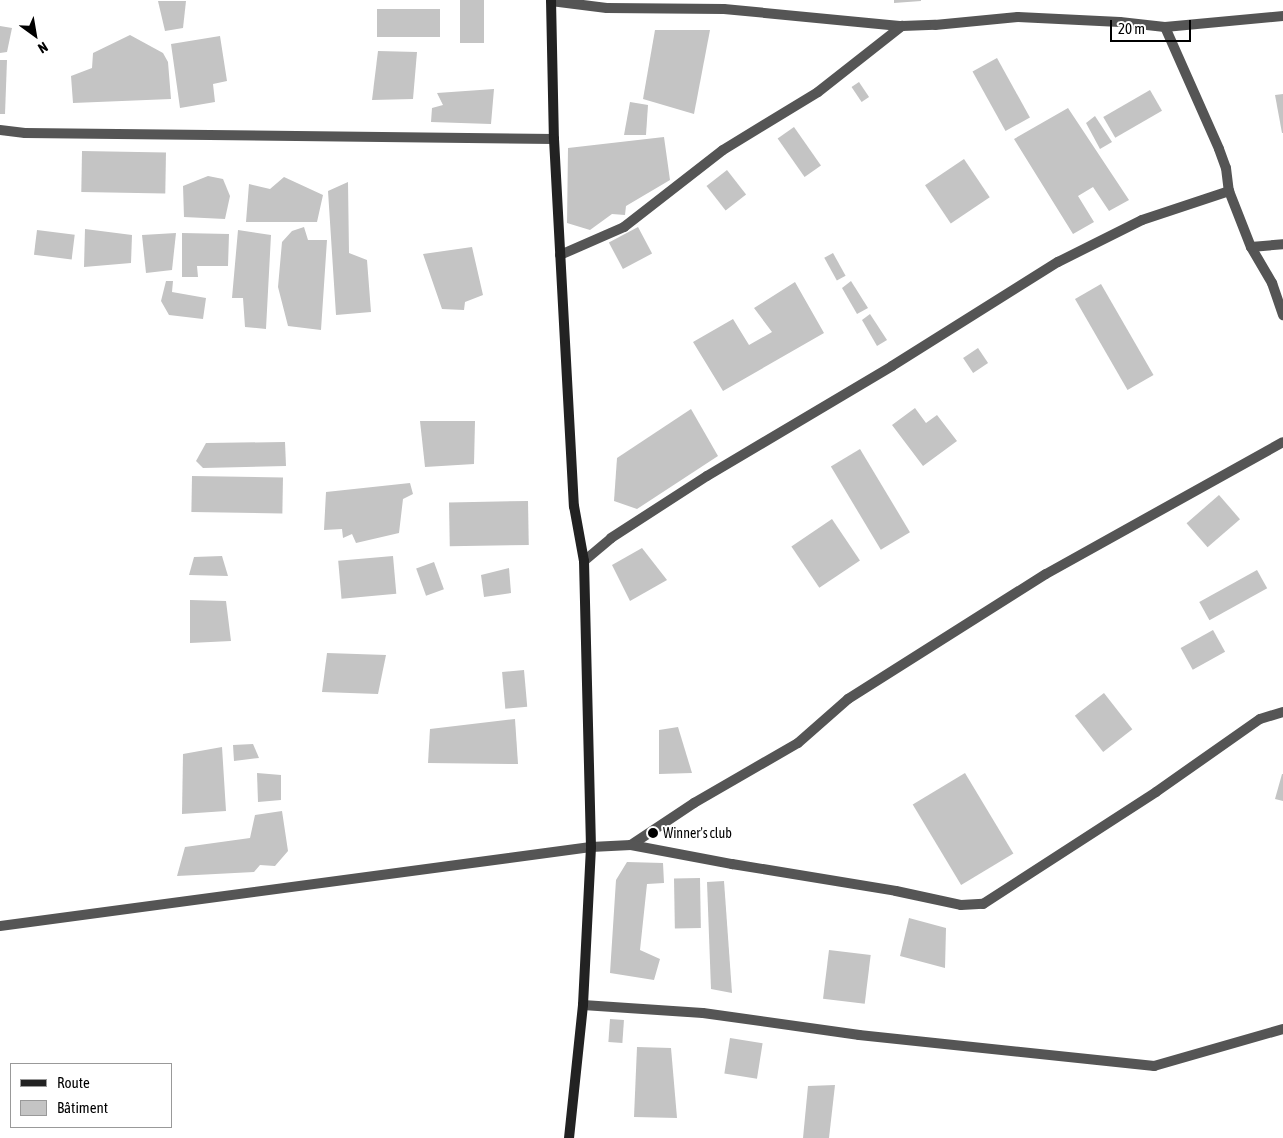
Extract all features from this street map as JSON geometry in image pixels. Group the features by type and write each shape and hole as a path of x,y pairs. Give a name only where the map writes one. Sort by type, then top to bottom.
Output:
{"main road":[{"path":"551,1 554,139 570,394 574,506 584,561 590,848 583,1005 568,1138"}],"street":[{"path":"551,1 607,8 724,9 902,26 936,25 1018,17 1120,22 1165,27 1283,16"},
{"path":"560,255 624,227 723,150 818,92 902,26"},
{"path":"1165,27 1219,149 1226,168 1229,191 1251,247 1272,283 1283,315"},
{"path":"0,130 25,133 554,139"},
{"path":"584,561 611,538 707,476 892,366 1058,262 1142,220 1229,191"},
{"path":"1251,247 1283,244"},
{"path":"631,845 694,803 798,743 848,698 1046,574 1283,442"},
{"path":"0,926 590,848 631,845 961,905 983,904 1156,792 1260,718 1283,712"},
{"path":"583,1005 703,1013 859,1035 1154,1066 1283,1029"}],"building":[{"path":"460,0 484,0 484,43 460,43"},
{"path":"894,0 921,0 921,1 894,3"},
{"path":"158,1 186,1 183,28 165,31"},
{"path":"377,9 440,9 440,37 377,37"},
{"path":"0,26 12,28 7,52 0,53"},
{"path":"655,30 710,30 694,114 643,99"},
{"path":"130,35 163,53 168,62 171,99 73,103 71,76 92,68 93,53"},
{"path":"220,36 227,81 213,84 215,102 180,108 171,44"},
{"path":"378,51 417,52 413,99 372,100"},
{"path":"997,58 1030,117 1005,131 973,72"},
{"path":"0,60 7,60 5,114 0,114"},
{"path":"859,82 869,97 862,102 852,87"},
{"path":"494,89 491,124 431,122 432,108 443,105 437,93"},
{"path":"1150,90 1162,111 1115,138 1103,117"},
{"path":"1283,94 1283,133 1282,133 1275,95"},
{"path":"630,102 648,105 646,135 624,135"},
{"path":"1068,108 1129,200 1109,211 1093,187 1078,196 1094,222 1073,234 1014,139"},
{"path":"1095,116 1112,142 1100,149 1086,123"},
{"path":"794,127 821,166 805,177 778,138"},
{"path":"664,137 670,180 626,206 625,215 612,214 590,230 567,223 568,148"},
{"path":"82,151 166,152 165,193 81,192"},
{"path":"964,159 990,197 951,223 925,185"},
{"path":"727,170 746,194 726,210 707,186"},
{"path":"208,176 223,179 230,196 225,219 184,217 183,186"},
{"path":"284,177 323,195 317,222 246,222 249,184 270,189"},
{"path":"348,182 349,253 367,260 371,312 336,315 328,191"},
{"path":"304,227 308,240 327,240 321,330 288,326 278,287 282,242 292,231"},
{"path":"638,227 652,253 623,269 609,242"},
{"path":"85,229 132,235 131,263 84,267"},
{"path":"37,230 75,235 72,259 34,255"},
{"path":"238,230 271,235 266,329 245,327 243,298 232,298"},
{"path":"176,233 172,270 146,273 142,235"},
{"path":"182,233 229,234 228,266 197,266 198,277 182,277"},
{"path":"472,247 483,295 465,302 464,310 442,309 423,254"},
{"path":"833,253 846,276 837,281 824,258"},
{"path":"166,281 173,281 172,292 206,298 203,319 169,315 161,301"},
{"path":"851,281 868,308 857,314 842,288"},
{"path":"795,282 824,333 723,391 693,342 733,319 749,345 772,332 754,308"},
{"path":"1101,284 1154,375 1128,390 1075,299"},
{"path":"870,314 887,340 877,346 862,320"},
{"path":"978,348 988,363 973,373 963,358"},
{"path":"915,408 926,423 937,415 957,441 923,466 892,425"},
{"path":"691,409 718,456 637,509 614,501 617,458"},
{"path":"420,421 475,421 474,464 425,467"},
{"path":"285,442 286,466 203,468 196,461 206,443"},
{"path":"860,449 910,532 881,550 831,467"},
{"path":"192,476 283,478 282,514 191,512"},
{"path":"410,483 413,494 403,499 399,533 356,543 352,534 343,538 342,529 324,530 326,492"},
{"path":"1219,495 1240,519 1208,547 1187,523"},
{"path":"528,501 529,545 450,546 449,502"},
{"path":"832,519 860,560 819,588 791,546"},
{"path":"642,548 667,580 630,601 612,565"},
{"path":"222,556 228,576 189,575 194,557"},
{"path":"393,556 396,594 342,599 338,561"},
{"path":"434,562 444,589 426,596 416,568"},
{"path":"509,568 511,593 484,597 481,575"},
{"path":"1257,570 1267,588 1209,620 1199,602"},
{"path":"190,600 226,601 231,641 190,643"},
{"path":"1213,630 1225,652 1193,670 1181,648"},
{"path":"327,653 386,655 378,694 322,692"},
{"path":"524,670 527,707 505,709 502,672"},
{"path":"1104,693 1132,729 1103,752 1075,716"},
{"path":"515,719 518,764 428,763 430,729"},
{"path":"678,727 692,773 659,774 659,730"},
{"path":"253,744 259,758 234,761 233,745"},
{"path":"222,747 226,811 182,814 183,754"},
{"path":"257,773 281,775 281,800 258,802"},
{"path":"965,773 1013,854 961,885 913,804"},
{"path":"1283,774 1283,801 1275,799"},
{"path":"282,811 288,851 275,866 260,865 254,872 177,876 185,847 250,838 255,815"},
{"path":"627,862 663,863 664,883 647,884 640,950 660,959 654,980 610,973 616,880"},
{"path":"674,878 700,878 701,928 675,928"},
{"path":"724,881 732,993 711,989 707,882"},
{"path":"909,918 946,928 945,968 900,956"},
{"path":"829,950 871,955 865,1004 823,999"},
{"path":"610,1019 624,1020 622,1043 608,1042"},
{"path":"730,1038 763,1043 757,1079 724,1074"},
{"path":"637,1047 671,1048 677,1118 634,1117"},
{"path":"835,1085 829,1138 803,1138 808,1086"}],"place":[{"name":"Winner's club","path":"653,833"}]}
